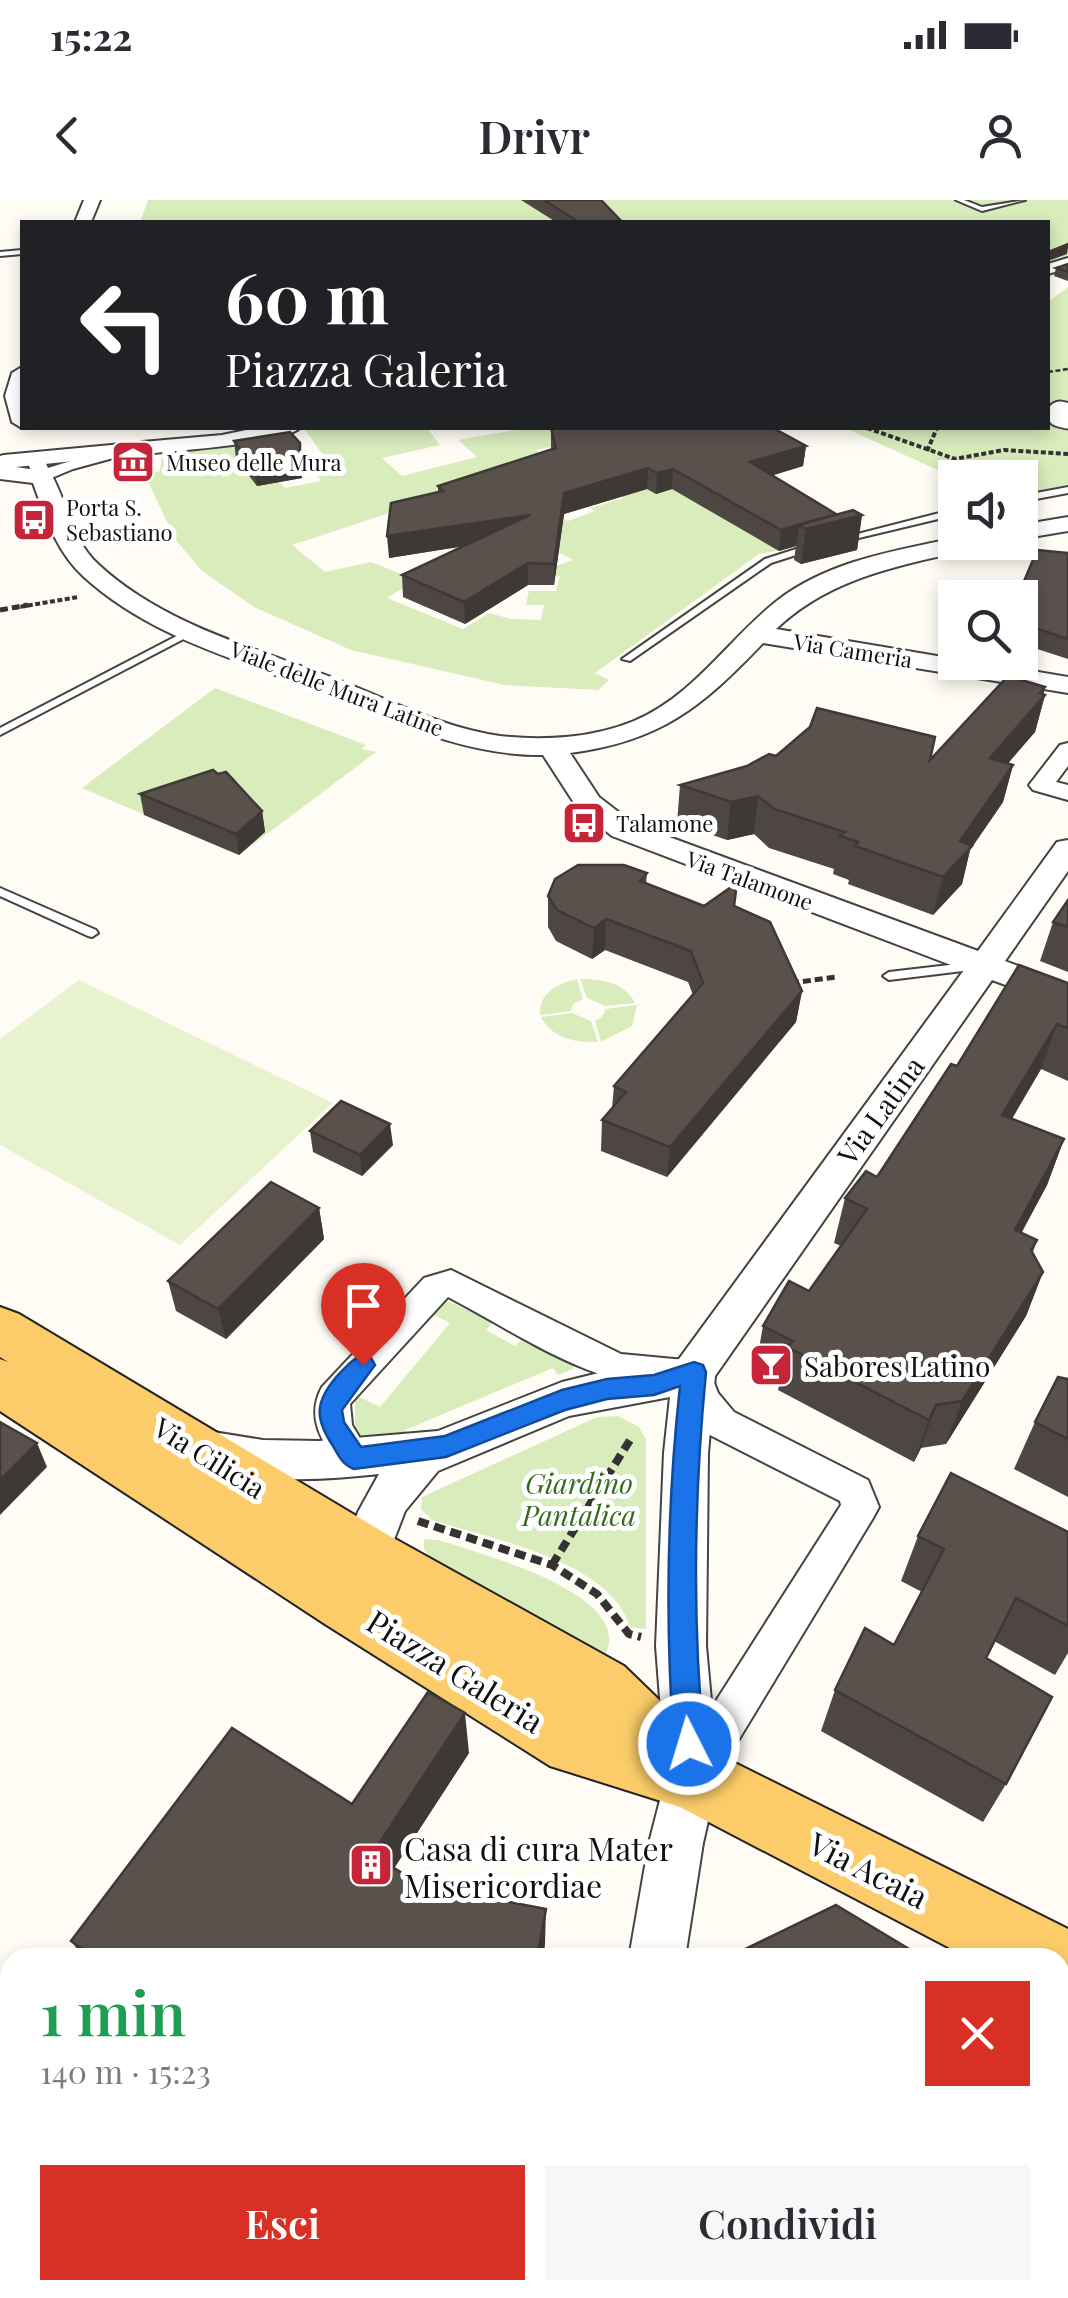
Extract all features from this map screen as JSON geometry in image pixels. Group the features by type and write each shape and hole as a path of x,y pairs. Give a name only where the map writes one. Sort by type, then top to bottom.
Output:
{"main road":[{"name":"Via Cilicia","path":"0,1329 385,1565"},
{"name":"Via Cilicia","path":"0,1382 385,1565"},
{"name":"Piazza Galeria","path":"385,1565 574,1743 692,1777"},
{"name":"Via Acaia","path":"692,1777 1027,1948"}],"street":[{"path":"20,379 15,396 20,412"},
{"name":"Viale delle Mura Latine","path":"26,430 73,551 113,590 192,631 431,727 496,743 552,747 632,732 665,717 696,695 797,598 827,581 938,550"},
{"path":"0,472 132,449 278,430"},
{"path":"0,462 38,467"},
{"path":"1038,529 1068,524"},
{"name":"Via Cameria","path":"756,634 1068,685"},
{"name":"Via Talamone","path":"552,747 588,804 623,830 1068,997"},
{"path":"1068,750 1041,786 1068,793"},
{"name":"Via Latina","path":"694,1372 1068,849"},
{"path":"354,1458 332,1424 329,1410 334,1396 436,1287 451,1284 614,1368 652,1374 694,1372"},
{"path":"385,1565 388,1493 403,1473 446,1446 562,1400 607,1389 654,1385 694,1372"},
{"path":"659,1948 692,1777 681,1646 686,1453 694,1372"},
{"path":"692,1777 860,1507 855,1492 721,1422 702,1399 694,1372"},
{"path":"194,1446 266,1460 354,1458 446,1446"}],"lane":[{"path":"959,200 982,209 1022,200"},
{"path":"1038,496 1068,490"},
{"path":"627,659 768,561 938,516"},
{"path":"0,732 192,631"},
{"path":"0,892 92,933"},
{"path":"888,976 984,965"}],"path":[{"path":"873,430 968,460 1004,450 1068,454"},
{"path":"928,450 935,430"},
{"path":"0,610 113,590"},
{"path":"780,984 836,977"},
{"path":"552,1566 630,1440"},
{"path":"385,1565 552,1566 597,1594 629,1634 648,1639"}],"green space":[{"path":"148,200 1068,200 1068,257 1050,262 1050,220 141,220"},
{"path":"1068,287 1068,485 1038,491 1038,460 938,460 938,470 849,430 1050,430 1050,300"},
{"path":"305,430 429,430 440,445 382,458 402,476 477,457 458,440 515,430 623,430 620,434 535,450 553,463 562,518 568,521 595,511 591,508 623,498 599,485 665,469 803,546 759,554 595,673 609,680 598,690 505,685 351,650 254,607 202,571 175,539 145,475 160,471 162,453 245,444 285,488 321,481 311,466 328,462","holes":["395,511 445,547 470,552 530,537 573,560 542,571 543,575 560,576 556,591 529,591 526,605 544,605 541,620 511,619 489,613 463,629 387,598 416,580 371,562 325,572 292,545"]},
{"path":"215,688 376,752 239,855 82,788"},
{"path":"577,979 583,999 573,1004 571,1011 540,1015 543,1000 551,990"},
{"path":"580,979 612,983 625,990 635,1003 605,1006 587,998"},
{"path":"79,980 333,1103 180,1245 0,1145 0,1039"},
{"path":"637,1005 632,1026 601,1042 595,1021 606,1009"},
{"path":"572,1013 591,1021 598,1042 565,1038 551,1030 541,1017"},
{"path":"445,1300 493,1322 486,1330 515,1346 524,1337 574,1363 573,1369 558,1375 553,1368 405,1430 408,1439 363,1441 355,1430 355,1395 380,1407 450,1323 428,1312"},
{"name":"Giardino Pantalica","path":"618,1416 639,1427 646,1439 646,1629 630,1627 618,1604 599,1585 574,1569 515,1545 432,1520 421,1509 422,1497 597,1417"},
{"path":"424,1539 439,1540 520,1567 581,1598 601,1617 609,1638 601,1662 434,1561 424,1550"}],"building":[{"path":"544,200 601,200 620,220 576,220"},
{"path":"552,430 777,430 806,446 750,462 836,514 781,530 673,469 657,473 648,468 564,493 554,564 528,563 464,602 402,575 530,515 387,536 391,503 443,491 438,486 556,448"},
{"path":"290,432 300,443 300,460 254,469 234,441"},
{"path":"853,510 862,515 806,529 799,525"},
{"path":"1038,550 1068,553 1068,639 1038,629 1038,580 1024,580 1033,560 1038,560"},
{"path":"1004,680 1045,687 1040,693 1045,695 990,758 1013,765 960,841 972,846 943,877 855,846 858,842 840,836 845,832 774,809 758,796 731,802 680,785 747,766 769,754 776,756 810,727 817,708 935,737 930,760"},
{"path":"213,770 218,774 226,772 262,811 236,834 140,794"},
{"path":"578,865 624,865 647,873 640,881 704,906 737,883 734,906 770,922 802,991 670,1147 602,1120 626,1092 614,1086 703,983 691,951 606,919 594,928 557,910 548,896 555,879"},
{"path":"1068,900 1068,927 1053,922"},
{"path":"1019,965 1068,983 1068,1028 1057,1024 1002,1115 1064,1139 1015,1230 1037,1240 1031,1250 1043,1272 962,1401 936,1405 929,1420 787,1347 793,1341 763,1326 789,1281 809,1291 867,1209 845,1198 866,1171 877,1177 951,1064 957,1066"},
{"path":"341,1101 390,1124 360,1155 310,1131"},
{"path":"271,1182 319,1208 218,1309 168,1281"},
{"path":"1058,1377 1068,1379 1068,1439 1035,1422"},
{"path":"0,1422 37,1443 0,1480"},
{"path":"951,1473 1068,1532 1068,1626 1016,1598 986,1658 1052,1697 1006,1784 835,1690 865,1628 894,1645 944,1549 918,1536"},
{"path":"428,1692 465,1713 372,1854 421,1885 546,1909 539,1948 81,1948 71,1941 232,1728 352,1804"},
{"path":"836,1905 907,1948 747,1948"}],"place":[{"name":"Museo delle Mura","path":"133,462"},
{"name":"Porta S. Sebastiano","path":"34,520"},
{"name":"Talamone","path":"584,823"},
{"name":"Sabores Latino","path":"771,1365"},
{"name":"Casa di cura Mater Misericordiae","path":"371,1865"}],"route":[{"path":"363,1365 334,1396 329,1410 332,1424 354,1458 446,1446 562,1400 607,1389 654,1385 694,1372 686,1453 681,1646 689,1744"}]}
